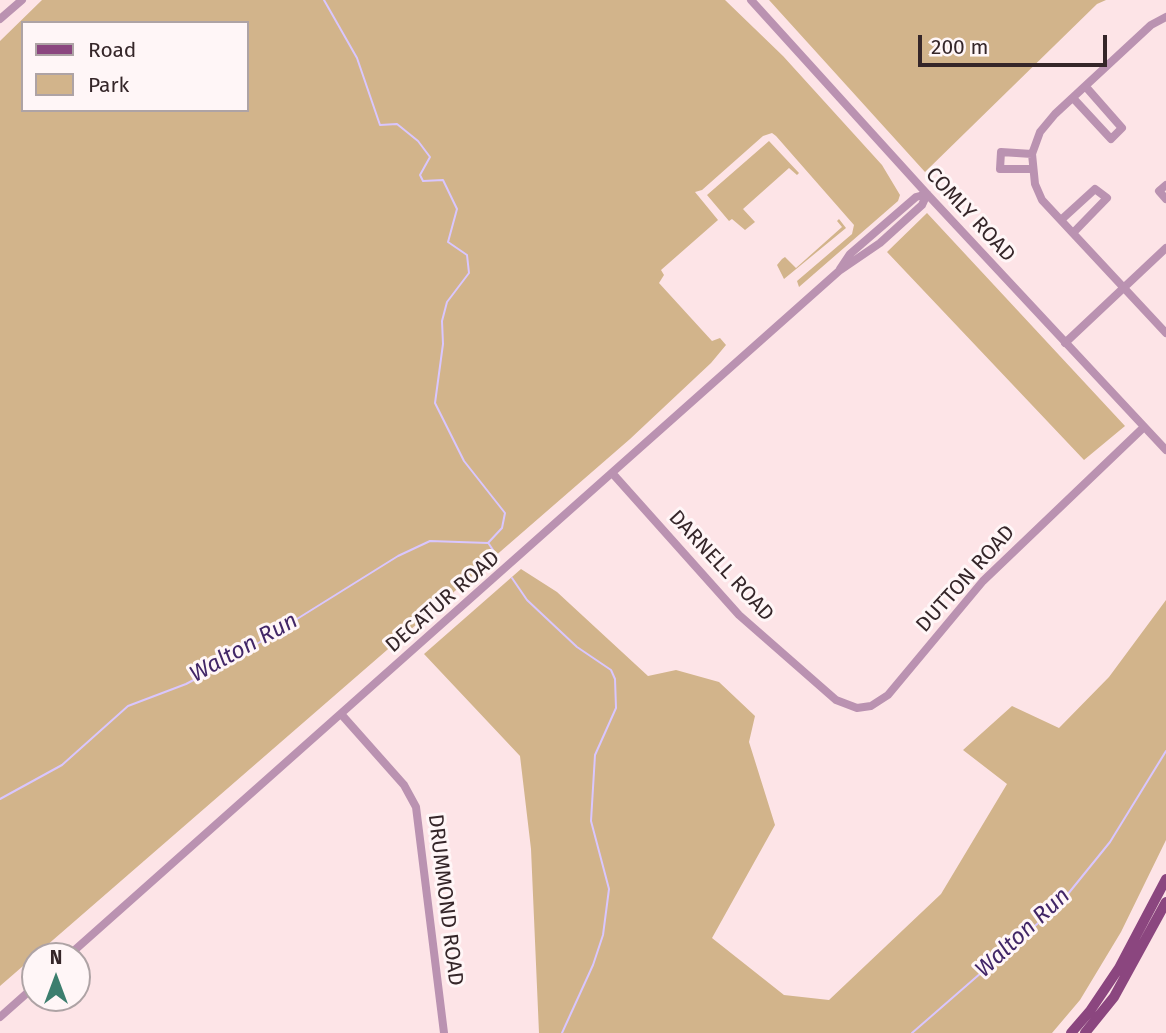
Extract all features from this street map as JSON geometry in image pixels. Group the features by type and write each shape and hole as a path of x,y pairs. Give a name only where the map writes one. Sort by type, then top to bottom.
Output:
{"main road":[{"path":"1071,1033 1090,1012 1119,968 1166,879"},
{"path":"1085,1033 1114,997 1166,902"}],"street":[{"path":"0,19 22,0"},
{"name":"COMLY ROAD","path":"756,2 927,194 1166,450"},
{"path":"1166,17 1151,25 1046,124 1032,154 1032,169 1042,200 1166,333"},
{"path":"1073,98 1111,139 1122,128 1086,87"},
{"path":"1032,154 1001,152 1000,169 1032,169"},
{"path":"1166,185 1159,191 1166,199"},
{"path":"1062,220 1095,189 1107,198 1073,233"},
{"name":"DECATUR ROAD","path":"84,942 613,474 839,271 850,254 916,197 927,194"},
{"path":"1065,343 1166,248"},
{"name":"DUTTON ROAD","path":"809,676 848,707 871,706 879,702 984,581 1144,428"},
{"name":"DARNELL ROAD","path":"613,474 739,615 809,676"},
{"name":"DRUMMOND ROAD","path":"341,714 404,785 416,807 444,1033"},
{"path":"0,1017 21,998"}],"green space":[{"path":"42,0 725,0 783,56 882,165 900,195 898,201 799,287 797,281 852,234 854,225 776,136 772,133 763,136 702,190 695,192 718,220 661,270 664,275 659,283 712,341 720,338 726,345 711,363 630,439 51,942 21,942 21,968 0,986 0,41"},
{"path":"769,0 1106,0 1097,4 925,172"},
{"path":"769,141 799,173 797,175 789,168 743,209 755,222 745,230 732,219 729,221 707,195"},
{"path":"927,213 1125,426 1084,460 887,252"},
{"path":"839,219 846,228 784,279 777,265 782,259 785,257 796,268 842,227 837,221"},
{"path":"521,569 557,592 648,676 676,670 719,682 755,716 749,742 775,825 712,938 784,995 829,1000 941,894 1007,784 963,750 1012,706 1059,728 1109,677 1166,600 1166,840 1121,932 1080,1000 1052,1033 539,1033 531,849 520,756 424,654"}],"waterway":[{"path":"324,0 357,58 380,125 397,124 418,141 430,157 420,175 423,181 443,180 457,209 448,242 467,255 469,273 447,302 442,321 443,344 435,403 464,461 505,513 502,528 488,543"},
{"name":"Walton Run","path":"0,799 62,765 128,706 186,684 228,662 398,556 430,541 488,543"},
{"name":"Walton Run","path":"489,544 497,556"},
{"name":"Walton Run","path":"512,578 527,600 577,647 611,670 615,679 616,708 595,755 591,821 609,889 603,935 593,965 562,1033"},
{"name":"Walton Run","path":"912,1033 1059,905 1110,842 1166,751"}]}
